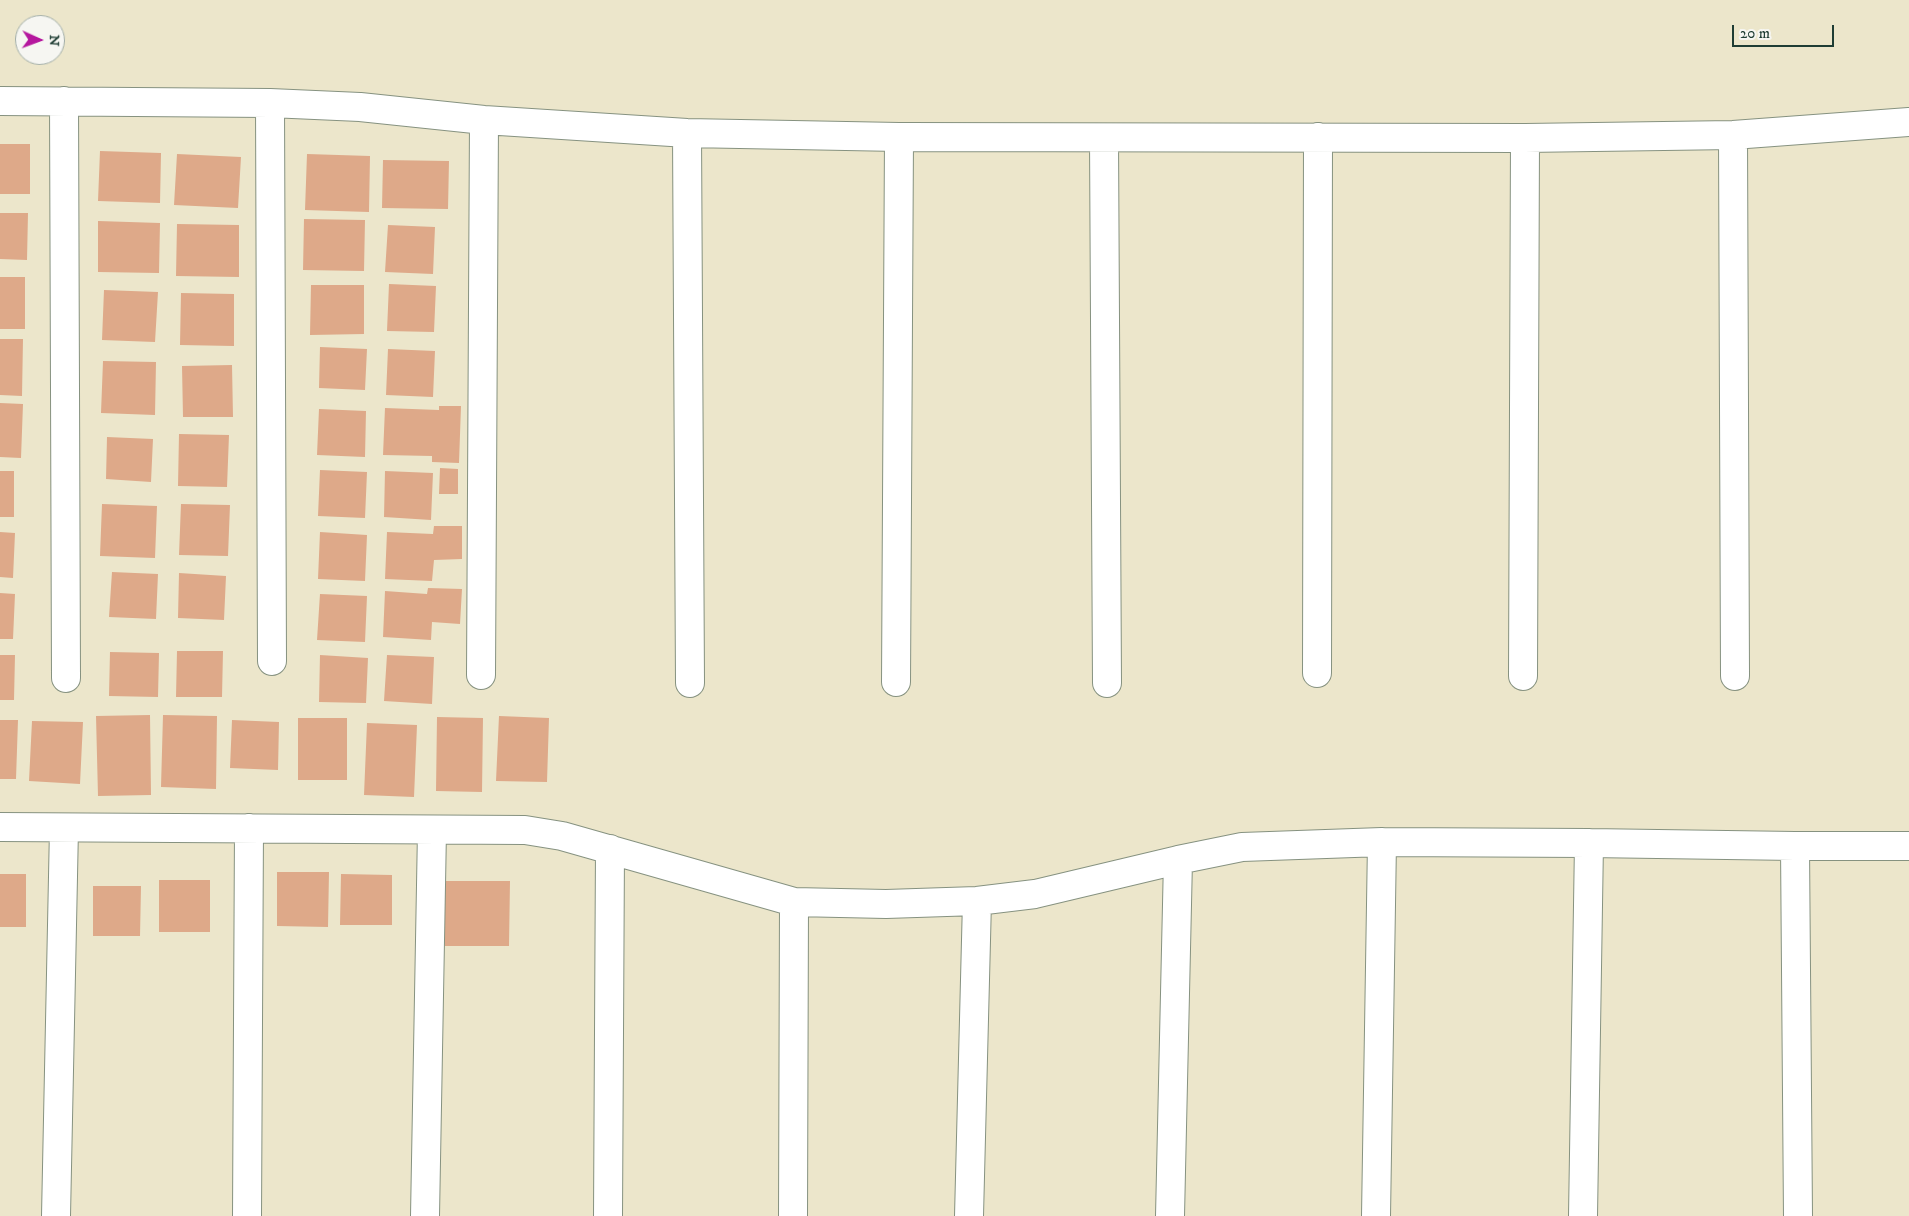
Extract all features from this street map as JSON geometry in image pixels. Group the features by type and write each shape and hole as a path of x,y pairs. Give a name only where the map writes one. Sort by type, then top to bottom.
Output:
{"street":[{"path":"0,101 270,103 360,106 484,120 687,133 899,137 1525,138 1734,135 1909,122"},
{"path":"64,101 66,678"},
{"path":"270,103 272,661"},
{"path":"481,675 484,120"},
{"path":"687,133 690,683"},
{"path":"1734,135 1735,676"},
{"path":"896,682 899,137"},
{"path":"1317,673 1318,137"},
{"path":"1104,138 1107,683"},
{"path":"1523,676 1525,138"},
{"path":"0,827 525,830 562,836 751,892 794,902 886,904 977,901 1035,894 1242,847 1382,842 1909,846"},
{"path":"56,1216 64,828"},
{"path":"247,1216 249,828"},
{"path":"425,1216 432,830"},
{"path":"1376,1216 1382,842"},
{"path":"1583,1216 1589,843"},
{"path":"1795,846 1798,1216"},
{"path":"608,1216 610,849"},
{"path":"1170,1216 1178,860"},
{"path":"969,1216 977,901"},
{"path":"793,1216 794,902"}],"building":[{"path":"0,144 30,144 30,194 0,194"},
{"path":"100,151 161,153 160,203 98,201"},
{"path":"177,154 241,157 238,208 174,205"},
{"path":"307,154 370,156 369,212 305,210"},
{"path":"383,160 449,161 448,209 382,208"},
{"path":"0,213 28,213 27,260 0,259"},
{"path":"304,219 365,220 364,271 303,270"},
{"path":"98,221 160,223 159,273 98,272"},
{"path":"177,224 239,225 239,277 176,276"},
{"path":"388,225 435,227 433,274 385,272"},
{"path":"0,277 25,277 25,329 0,329"},
{"path":"389,284 436,286 434,332 387,331"},
{"path":"311,285 364,285 364,334 310,335"},
{"path":"104,290 158,292 155,342 102,340"},
{"path":"181,293 234,294 234,346 180,345"},
{"path":"0,339 23,339 22,396 0,395"},
{"path":"320,347 367,349 365,390 319,388"},
{"path":"388,349 435,351 433,397 386,395"},
{"path":"103,361 156,362 155,415 101,413"},
{"path":"232,365 233,417 183,417 182,366"},
{"path":"0,403 23,404 21,458 0,457"},
{"path":"439,406 461,406 459,463 432,462 432,456 383,455 385,408 439,410"},
{"path":"319,409 366,411 365,457 317,455"},
{"path":"179,434 229,435 227,487 178,486"},
{"path":"107,437 153,439 151,482 106,479"},
{"path":"440,468 458,469 458,494 439,494"},
{"path":"320,470 367,472 365,518 318,516"},
{"path":"0,471 14,471 14,517 0,517"},
{"path":"385,471 433,473 431,520 384,517"},
{"path":"102,504 157,506 155,558 100,556"},
{"path":"181,504 230,505 228,556 179,555"},
{"path":"434,526 462,526 462,559 434,560 432,581 385,579 387,532 433,534"},
{"path":"0,532 15,533 13,578 0,577"},
{"path":"320,532 367,535 365,581 318,579"},
{"path":"112,572 158,574 156,619 109,617"},
{"path":"179,573 226,576 224,620 178,618"},
{"path":"428,588 462,589 460,624 432,622 431,640 383,637 385,591 427,594"},
{"path":"0,593 15,594 13,639 0,639"},
{"path":"320,594 367,596 365,642 317,640"},
{"path":"177,651 223,651 222,697 176,697"},
{"path":"110,652 159,653 158,697 109,696"},
{"path":"0,655 15,655 14,700 0,700"},
{"path":"320,655 368,658 366,703 319,702"},
{"path":"387,655 434,657 432,704 384,701"},
{"path":"150,715 151,795 98,796 96,716"},
{"path":"163,715 217,716 216,789 161,787"},
{"path":"499,716 549,718 547,782 496,781"},
{"path":"437,717 483,718 482,792 436,791"},
{"path":"298,718 347,718 347,780 298,780"},
{"path":"0,720 18,720 16,779 0,779"},
{"path":"232,720 279,722 278,770 230,768"},
{"path":"32,721 83,722 80,784 29,781"},
{"path":"367,723 417,725 414,797 364,795"},
{"path":"277,872 329,872 328,927 277,926"},
{"path":"0,874 26,874 26,927 0,927"},
{"path":"341,874 392,875 392,925 340,925"},
{"path":"159,880 210,880 210,932 159,932"},
{"path":"445,881 510,881 509,946 445,946"},
{"path":"93,886 141,886 140,936 93,936"}]}
